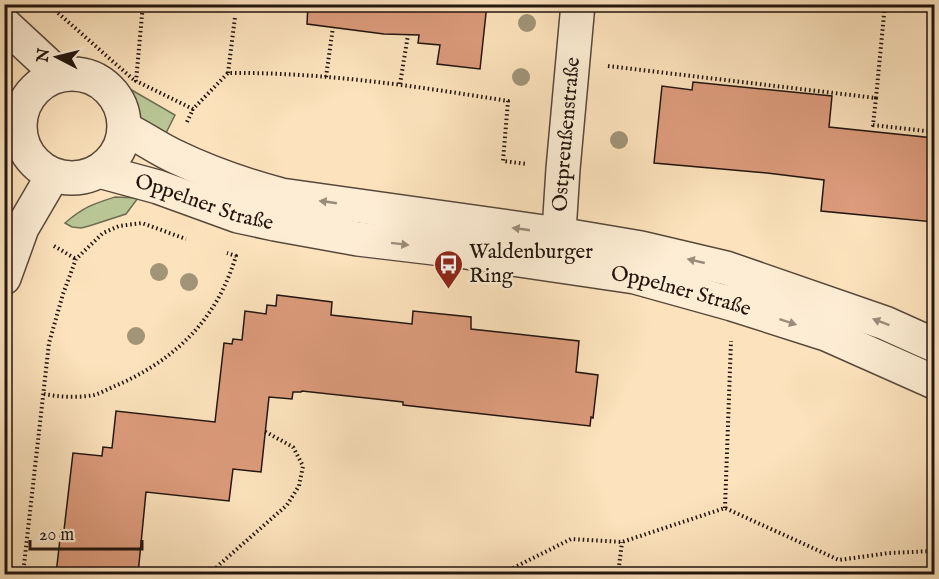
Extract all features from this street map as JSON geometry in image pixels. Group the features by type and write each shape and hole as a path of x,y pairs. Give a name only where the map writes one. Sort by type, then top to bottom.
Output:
{"street":[{"name":"Ostpreußenstraße","path":"558,249 578,4"},
{"path":"4,24 59,75"},
{"path":"4,278 22,228 53,175 39,166 28,154 21,139 14,96 31,93 44,82 59,75 75,73 91,77 105,85 117,98 123,113 125,129"},
{"name":"Oppelner Straße","path":"53,175 77,178 99,171 117,153 125,129 172,155 212,174 245,186 558,249 635,276 826,334 934,382"},
{"name":"Oppelner Straße","path":"99,171 158,187 238,216 358,239 459,251 641,248 726,268 885,323 934,345"}],"path":[{"path":"48,4 136,81 193,109 228,73 235,17"},
{"path":"136,81 143,4"},
{"path":"885,4 873,125 934,132"},
{"path":"326,77 333,27"},
{"path":"400,84 408,34"},
{"path":"572,62 876,98"},
{"path":"228,73 272,73 400,84 508,101 503,161 563,169"},
{"path":"23,574 49,343 76,259 103,233 119,226 142,223 194,242"},
{"path":"44,394 57,397 95,394 129,380 159,363 187,340 211,310 229,276 236,256 226,253"},
{"path":"725,508 732,304"},
{"path":"210,574 287,505 299,486 303,466 293,447 264,431"},
{"path":"501,574 571,539 622,542 725,508 839,560 934,550"},
{"path":"618,574 622,542"}],"green space":[{"path":"123,85 175,115 164,137 148,128 135,111"},
{"path":"5,104 8,164 4,176"},
{"path":"115,197 138,198 126,214 81,228 65,223 77,213"}],"building":[{"path":"308,4 487,4 480,69 437,64 440,45 418,43 419,35 384,34 307,24"},
{"path":"693,82 832,96 829,127 934,138 934,222 821,211 824,180 654,163 662,86 692,90"},
{"path":"277,295 332,302 331,315 412,324 413,311 471,317 471,329 579,341 576,372 598,375 590,426 302,391 293,392 292,399 269,397 261,472 233,469 229,501 146,492 138,574 56,574 61,530 64,530 73,453 102,456 103,447 112,448 116,411 215,422 224,343 232,344 233,339 242,340 245,311 266,314 267,305 276,306"}],"place":[{"name":"Waldenburger Ring","path":"448,290"}]}
